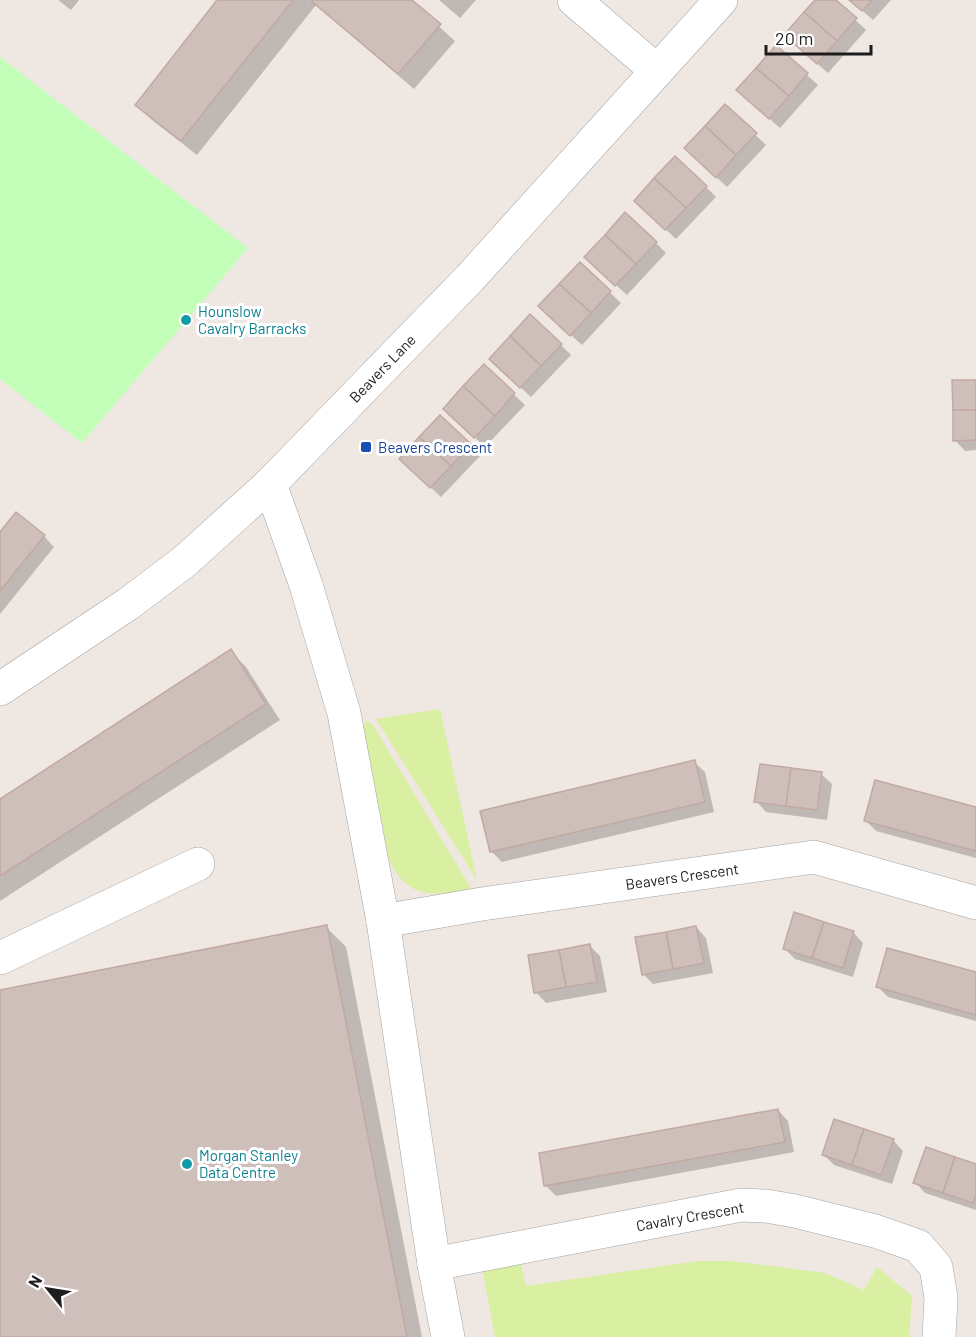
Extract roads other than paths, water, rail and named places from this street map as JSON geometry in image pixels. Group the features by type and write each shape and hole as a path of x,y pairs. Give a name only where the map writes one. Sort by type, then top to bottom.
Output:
{"street":[{"path":"574,0 656,70"},
{"name":"Beavers Lane","path":"0,689 128,604 185,561 270,484 470,278 721,0"},
{"path":"270,484 306,585 344,713 383,921 434,1264 448,1337"},
{"name":"Beavers Crescent","path":"383,921 482,904 814,857 976,903"},
{"path":"0,958 198,864"},
{"name":"Cavalry Crescent","path":"434,1264 741,1205 766,1206 875,1231 918,1246 936,1267 941,1298 939,1337"}],"place":[{"name":"Hounslow Cavalry Barracks","path":"186,320"},
{"name":"Beavers Crescent","path":"366,447"},
{"name":"Morgan Stanley Data Centre","path":"187,1164"}]}
